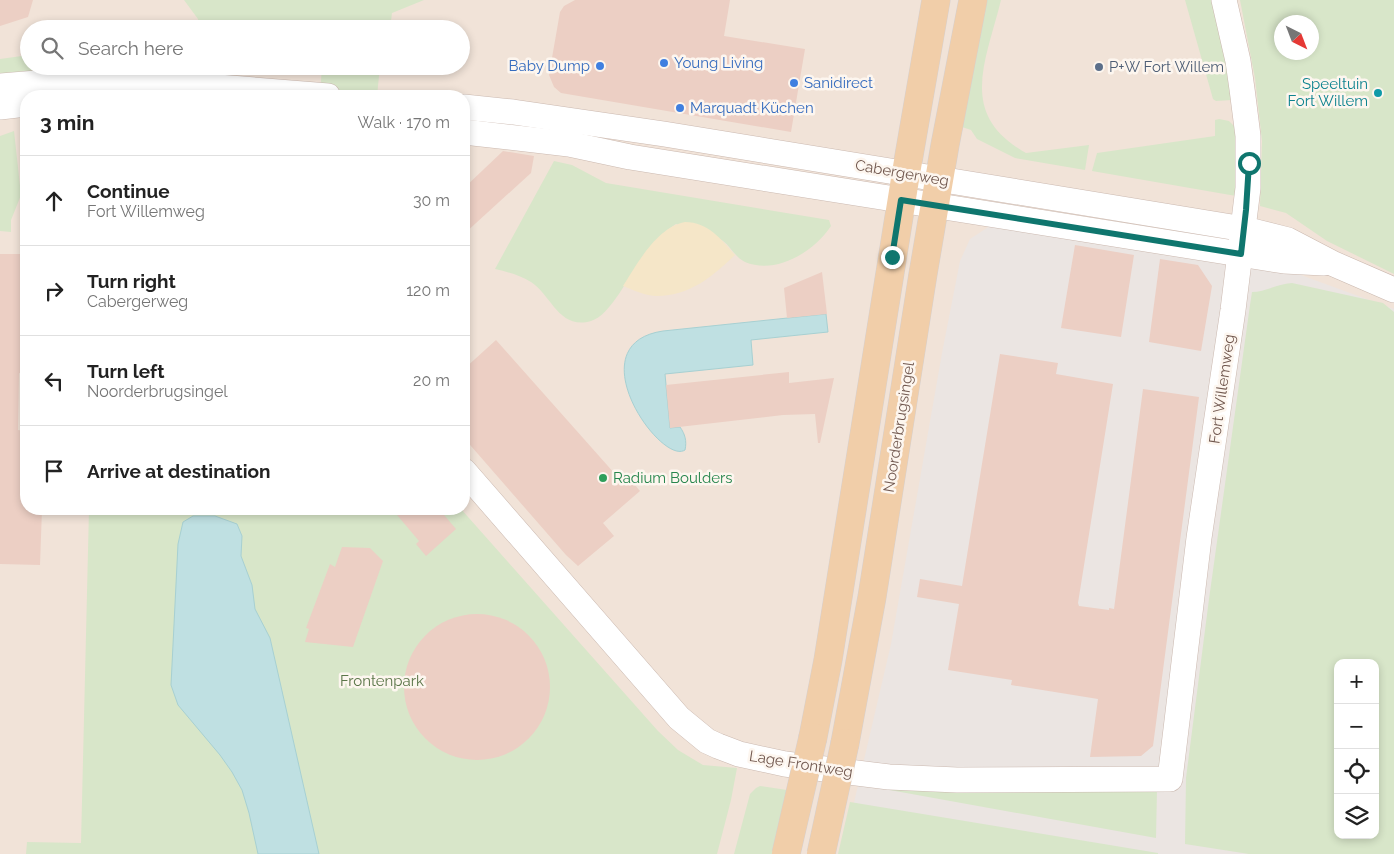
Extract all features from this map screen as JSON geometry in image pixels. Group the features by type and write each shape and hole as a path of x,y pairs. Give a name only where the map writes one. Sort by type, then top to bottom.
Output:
{"main road":[{"path":"786,854 813,737 828,660 901,200 936,0"},
{"name":"Noorderbrugsingel","path":"820,854 845,743 872,597 940,179 973,0"}],"street":[{"name":"Fort Willemweg","path":"1170,779 1200,538 1241,254 1249,171 1248,136 1238,61 1224,0"},
{"path":"0,86 72,80 119,79 252,90"},
{"path":"0,107 20,105"},
{"name":"Cabergerweg","path":"470,108 664,134 1244,229 1288,240 1334,264 1394,290"},
{"name":"Cabergerweg","path":"470,133 569,144 630,157 1284,261 1334,264"},
{"name":"Lage Frontweg","path":"470,478 679,718 707,741 718,746 739,754 784,764 889,777 957,780 1170,779"}],"shaded area":[{"path":"0,0 1394,0 1394,854 0,854"},
{"path":"993,224 1287,270 1394,309 1394,854 842,854 891,644 960,261 970,239"}],"green space":[{"path":"184,0 424,0 392,13 391,20 198,19"},
{"path":"984,0 1001,0 984,65 982,85 984,104 991,121 1004,138 1026,153 1089,145 1085,170 1015,158 977,139 971,130 959,126"},
{"path":"1185,0 1214,0 1223,30 1232,100 1216,101 1213,99"},
{"path":"1240,0 1394,0 1394,274 1327,241 1286,213 1260,206 1262,141 1255,78"},
{"path":"20,56 20,75 26,75 0,76 0,59"},
{"path":"321,75 379,75 378,90 320,90"},
{"path":"1215,120 1229,121 1236,128 1236,196 1092,171 1097,153 1215,136"},
{"path":"14,131 20,198 11,220 11,232 0,231 0,136"},
{"path":"554,161 572,165 606,183 829,220 831,226 824,236 804,252 793,259 769,266 745,262 726,243 719,239 676,224 650,247 615,299 599,317 591,321 571,321 563,316 531,282 522,277 495,269"},
{"path":"1292,283 1383,303 1394,312 1394,854 1249,854 1185,844 1186,778 1209,599 1252,292"},
{"name":"Frontenpark","path":"89,515 466,515 658,731 678,750 703,765 737,768 717,854 26,854 27,842 81,843"},
{"path":"760,786 787,790 773,854 734,854 750,794"},
{"path":"873,787 1157,790 1156,838"},
{"path":"850,802 1158,853 1158,854 838,854"}],"sand":[{"path":"685,222 707,228 735,255 709,277 680,293 653,296 623,286 641,257 657,239 665,231"}],"water":[{"path":"826,314 828,332 751,340 753,365 665,374 670,428 680,427 685,438 685,450 674,450 659,440 644,423 632,401 625,379 626,357 638,341 663,331"},
{"path":"193,516 215,516 237,524 242,536 241,556 252,585 255,609 270,638 319,854 258,854 242,790 220,755 178,705 171,685 178,544 183,522"}],"building":[{"path":"0,0 33,0 28,17 0,26"},
{"path":"575,0 730,0 724,36 805,49 791,132 561,93 554,87 549,75 560,12 564,6"},
{"path":"503,151 534,156 531,173 470,229 470,182"},
{"path":"1075,245 1134,255 1121,337 1061,328"},
{"path":"0,254 20,254 18,430 20,430 20,515 42,515 40,565 0,564"},
{"path":"1160,259 1198,265 1212,286 1201,351 1149,342"},
{"path":"822,272 827,314 787,318 784,288"},
{"path":"496,340 623,483 629,478 640,491 603,523 614,536 578,566 566,555 470,445 470,364"},
{"path":"1000,354 1058,363 1056,374 1113,384 1079,606 1114,609 1143,389 1199,397 1153,746 1141,756 1090,757 1098,699 1011,685 1012,680 948,670 959,604 917,597 920,579 962,586"},
{"path":"789,372 789,383 834,378 820,443 818,443 815,414 783,415 670,428 666,385"},
{"path":"397,515 444,515 456,529 426,556 416,544 419,541"},
{"path":"342,547 370,548 383,561 353,647 305,642 309,629 306,628 330,564 335,567"},
{"path":"477,614 505,620 528,636 544,659 550,687 544,715 528,738 505,754 477,760 449,754 426,738 410,715 404,687 410,659 426,636 449,620"}],"place":[{"name":"Young Living","path":"664,63"},
{"name":"Baby Dump","path":"600,66"},
{"name":"P+W Fort Willem","path":"1099,67"},
{"name":"Sanidirect","path":"794,83"},
{"name":"Speeltuin Fort Willem","path":"1378,93"},
{"name":"Marquadt Küchen","path":"680,108"},
{"name":"Radium Boulders","path":"603,478"}],"route":[{"path":"892,257 901,200 1241,254 1249,163"}]}
